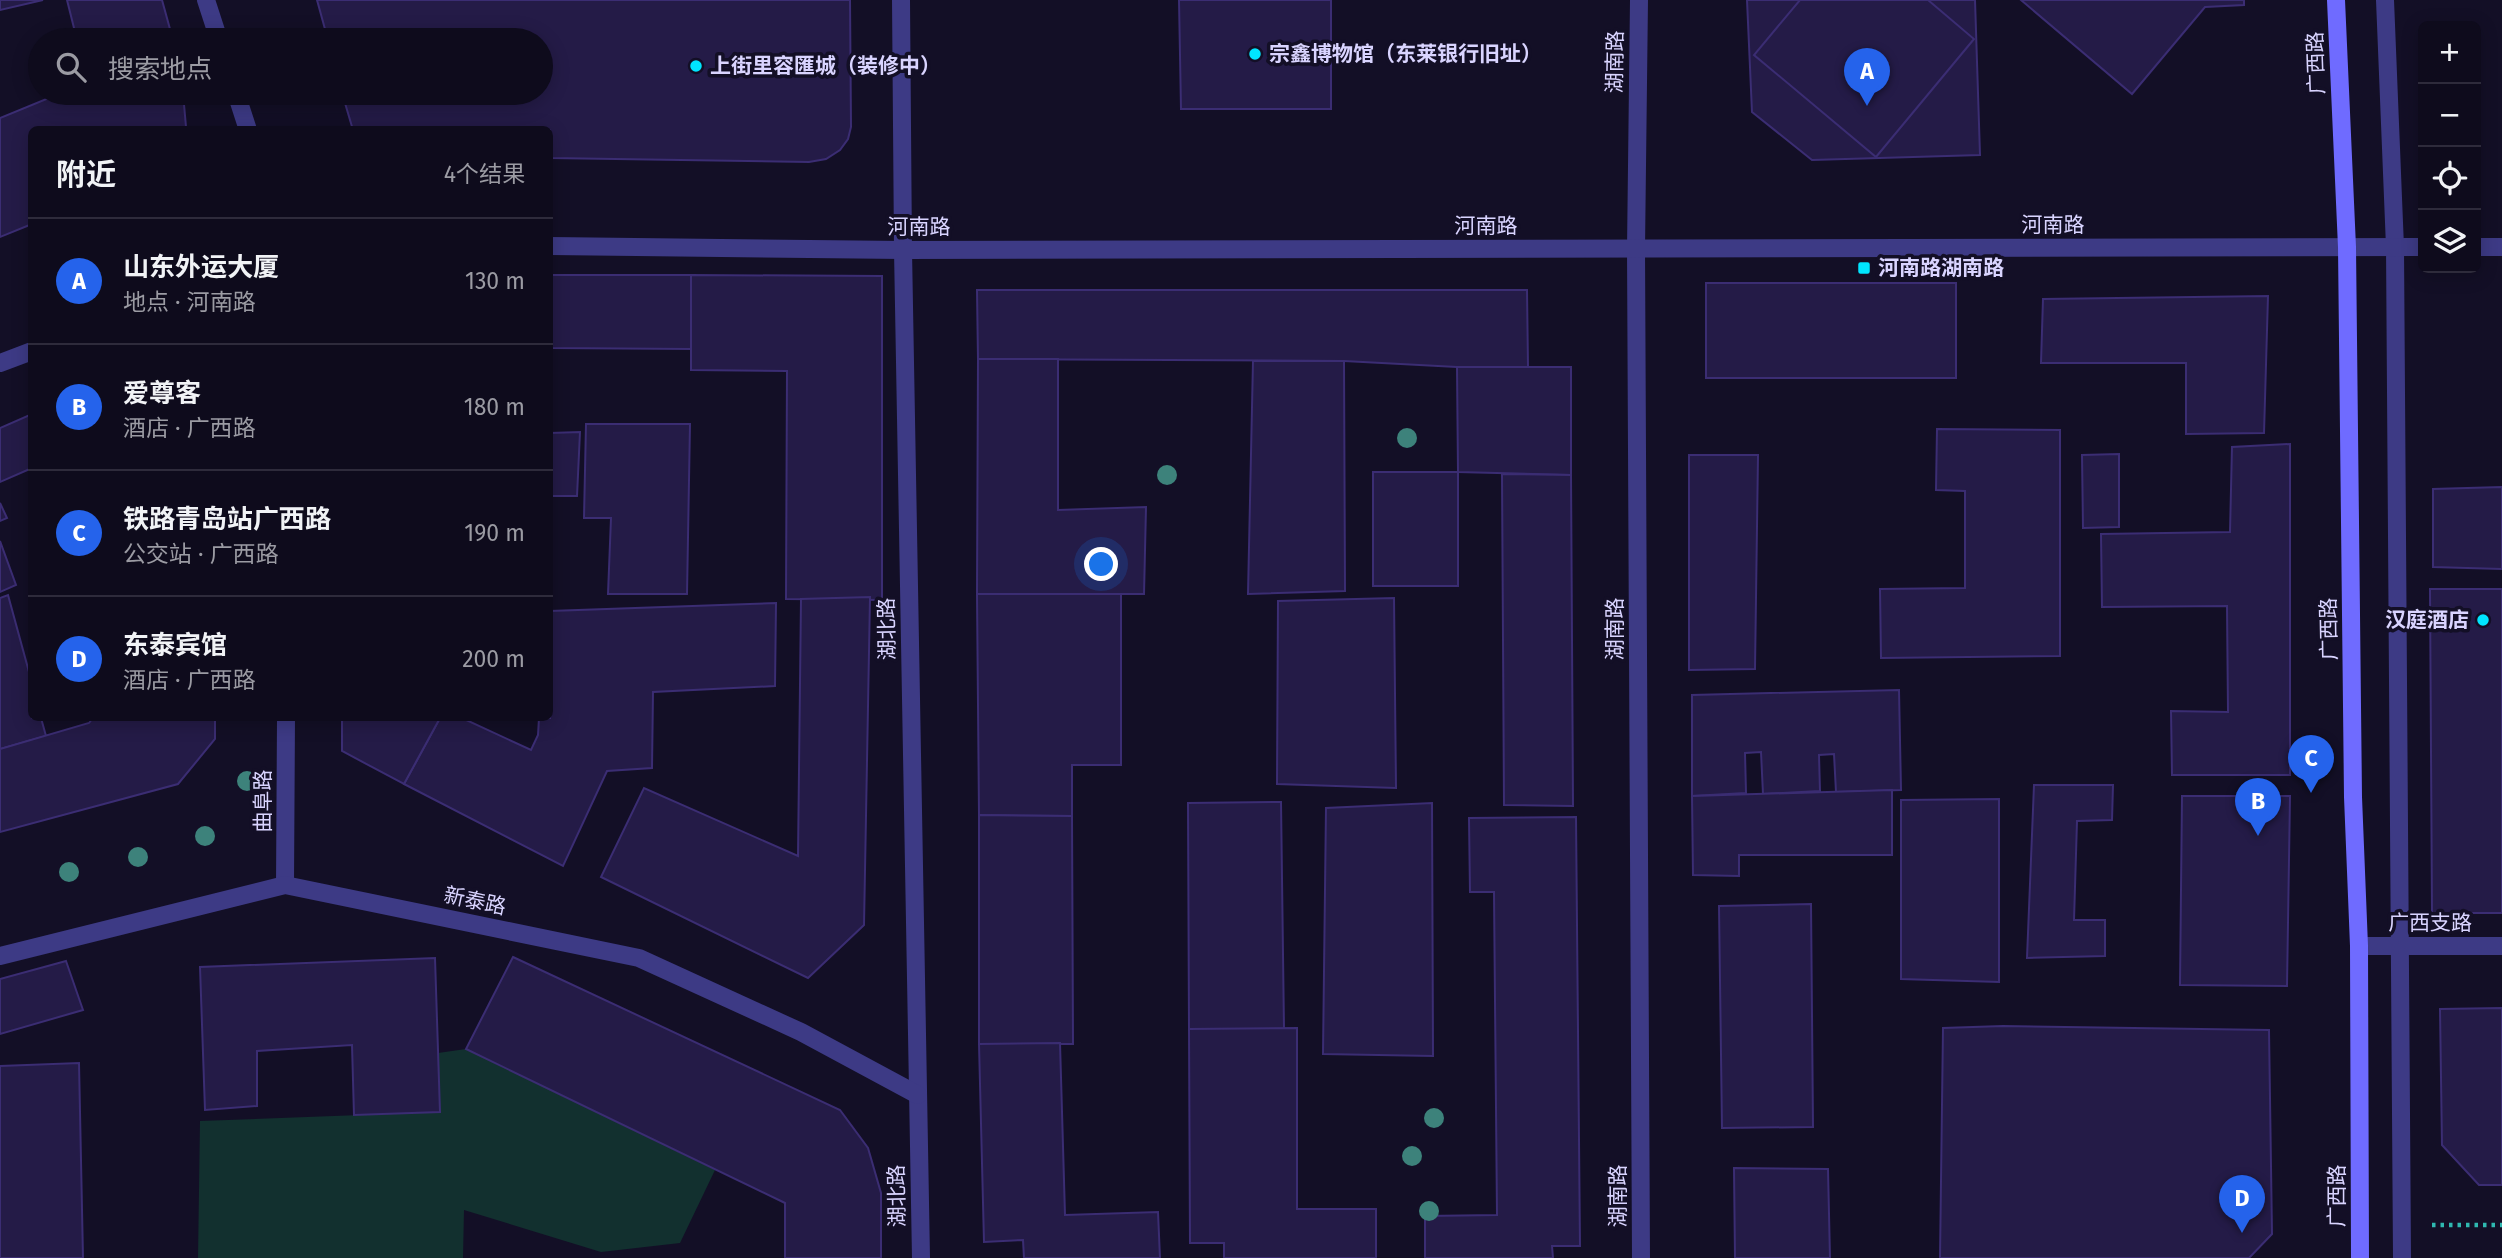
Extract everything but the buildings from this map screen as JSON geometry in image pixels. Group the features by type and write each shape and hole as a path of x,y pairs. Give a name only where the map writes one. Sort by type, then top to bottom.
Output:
{"main road":[{"name":"广西路","path":"2336,0 2347,247 2353,797 2359,946 2360,1258"}],"street":[{"path":"206,0 215,28"},
{"name":"湖北路","path":"901,0 921,1258"},
{"name":"湖南路","path":"1639,0 1636,249 1642,1258"},
{"path":"2385,0 2395,247 2402,1258"},
{"path":"240,105 247,126"},
{"name":"河南路","path":"553,246 903,250 2418,247"},
{"path":"2481,247 2502,247"},
{"path":"0,363 28,352"},
{"name":"曲阜路","path":"285,885 286,721"},
{"name":"新泰路","path":"0,956 285,885 639,958 801,1032 918,1095"},
{"name":"广西支路","path":"2359,946 2502,946"}],"path":[{"path":"2424,1226 2502,1225"}],"green space":[{"path":"466,1049 715,1170 680,1243 601,1252 464,1210 463,1258 198,1258 200,1121 440,1112 438,1053"}],"place":[{"name":"宗鑫博物馆（东莱银行旧址）","path":"1255,54"},
{"name":"上街里容匯城（装修中）","path":"696,66"},
{"name":"山东外运大厦","path":"1867,106"},
{"name":"河南路湖南路","path":"1864,268"},
{"name":"汉庭酒店","path":"2483,620"},
{"name":"铁路青岛站广西路","path":"2311,793"},
{"name":"爱尊客","path":"2258,836"},
{"name":"东泰宾馆","path":"2242,1233"}]}
